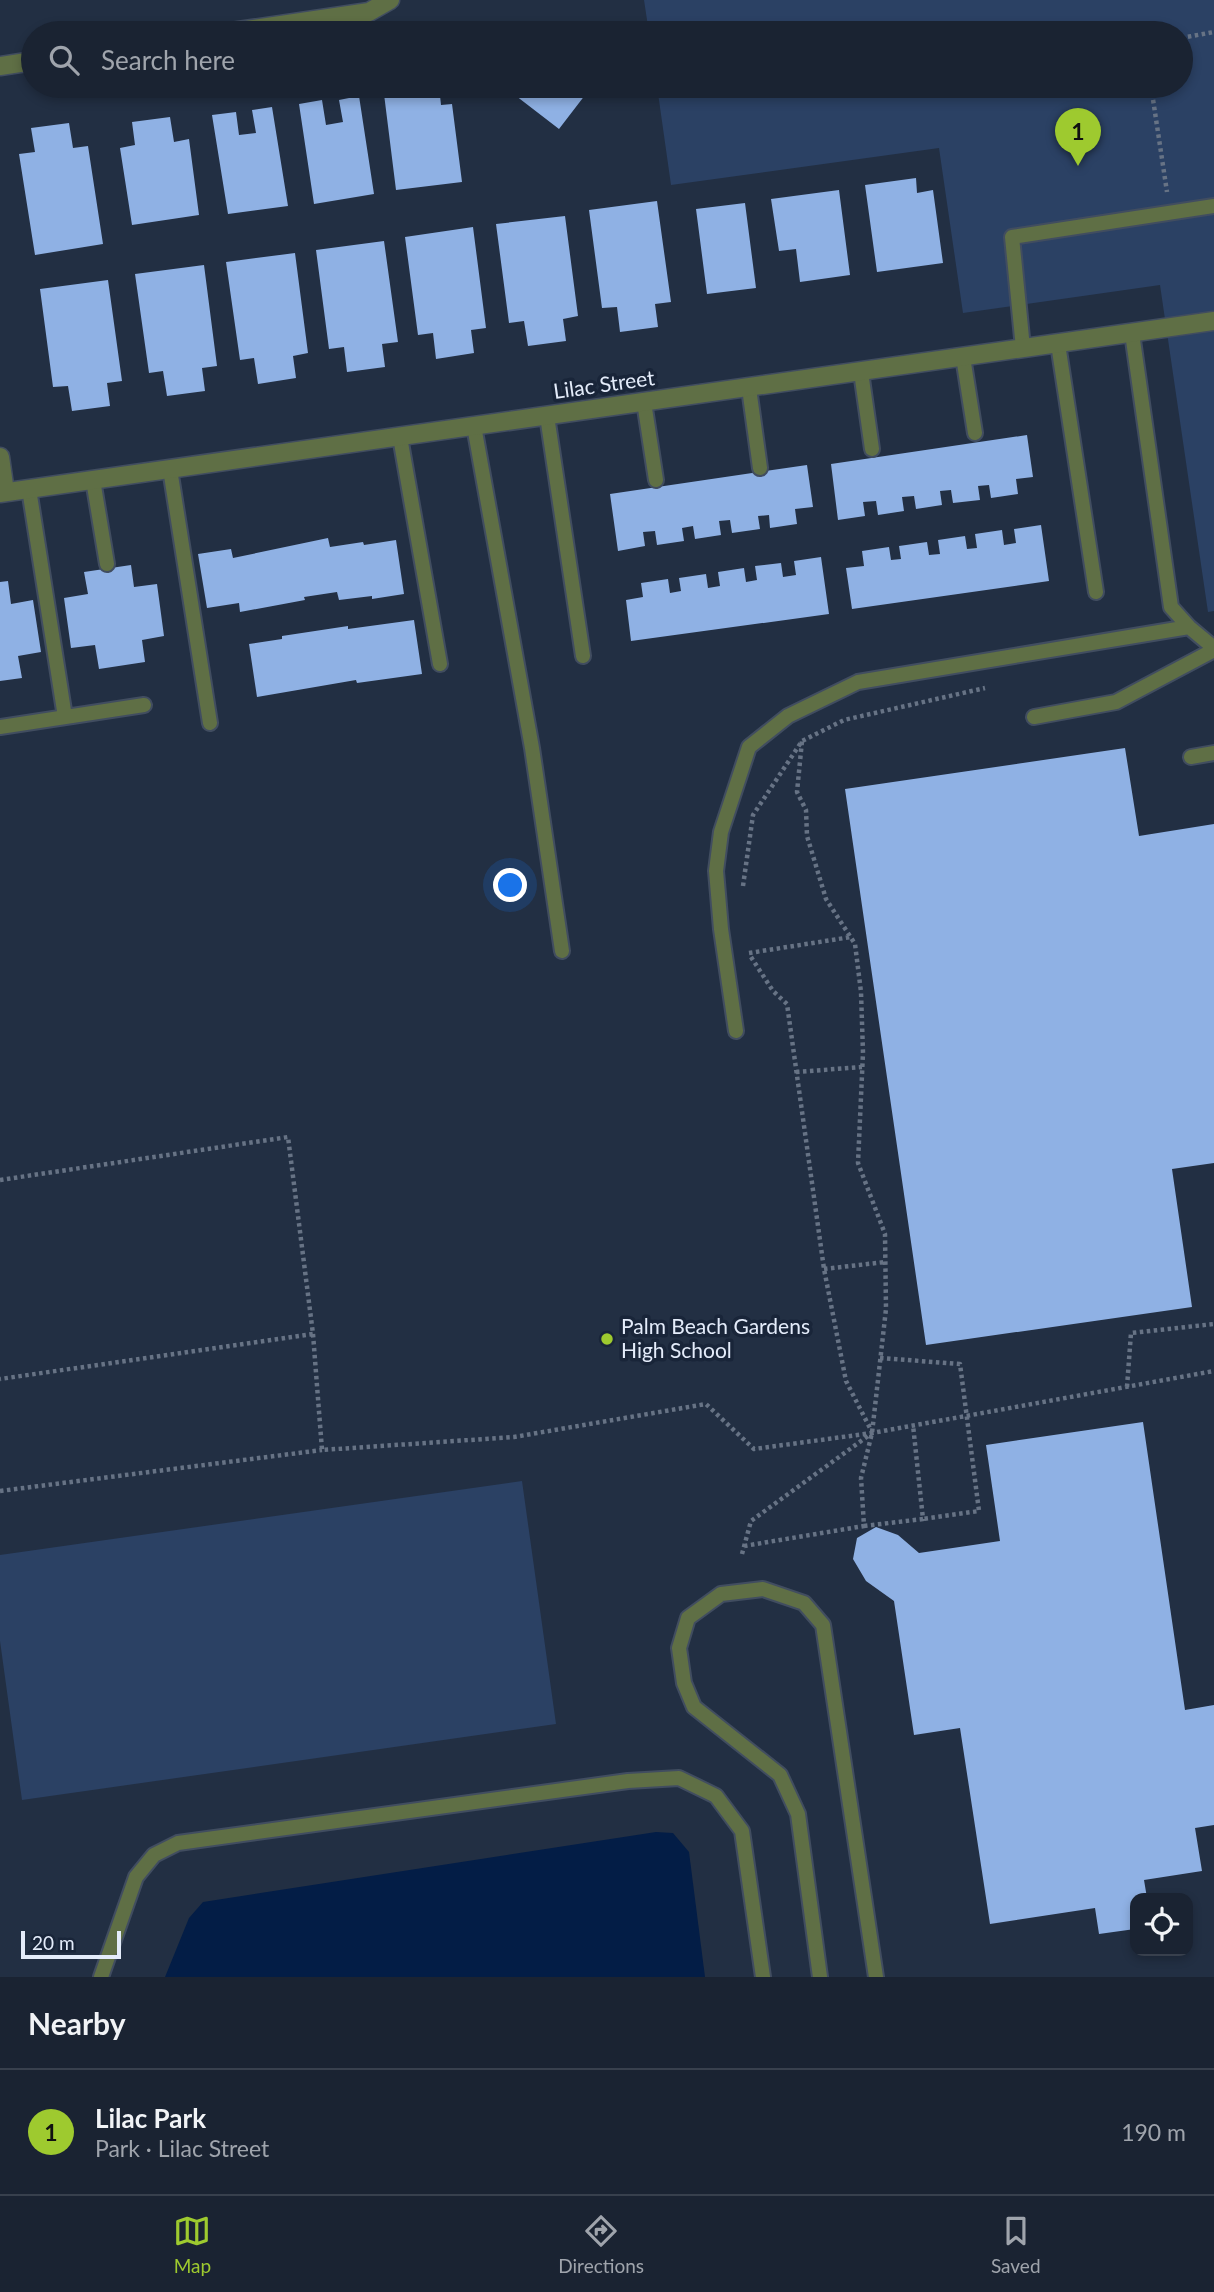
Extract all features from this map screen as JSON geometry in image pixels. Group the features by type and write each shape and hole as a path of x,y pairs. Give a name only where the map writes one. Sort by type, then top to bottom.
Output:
{"street":[{"path":"307,21 369,12 390,0"},
{"path":"0,66 21,63"},
{"name":"Lilac Street","path":"2,492 1214,321"},
{"path":"0,457 2,492"}],"lane":[{"path":"1023,348 1012,237 1214,206"},
{"path":"1034,717 1116,702 1214,649 1171,607 1132,333"},
{"path":"1058,344 1097,592"},
{"path":"963,357 975,433"},
{"path":"861,372 872,449"},
{"path":"749,388 760,468"},
{"path":"644,402 656,480"},
{"path":"547,416 583,656"},
{"path":"474,426 532,748 562,951"},
{"path":"400,437 440,664"},
{"path":"170,469 210,723"},
{"path":"93,480 107,564"},
{"path":"29,489 65,717"},
{"path":"736,1031 721,929 716,871 721,832 748,747 788,716 858,682 1189,627"},
{"path":"0,727 145,705"},
{"path":"1191,757 1214,753"},
{"path":"820,1977 798,1814 785,1784 780,1775 694,1707 684,1683 679,1648 688,1618 721,1594 763,1589 804,1604 823,1625 876,1977"},
{"path":"101,1977 136,1877 154,1855 178,1843 615,1783 679,1777 716,1796 742,1831 763,1977"}],"path":[{"path":"1193,36 1214,32"},
{"path":"1153,98 1171,212"},
{"path":"742,893 753,815 802,741 844,720 986,688"},
{"path":"802,741 797,792 806,810 807,836 826,899 855,944 861,992 862,1067 858,1163 886,1234 886,1309 872,1433 861,1478 864,1526"},
{"path":"749,954 851,937"},
{"path":"747,942 749,954 773,991 787,1004 824,1269 846,1381 872,1433"},
{"path":"796,1072 862,1067"},
{"path":"0,1180 288,1137 313,1334 322,1450"},
{"path":"824,1269 885,1262"},
{"path":"1127,1387 1131,1333 1214,1324"},
{"path":"0,1379 313,1334"},
{"path":"744,1546 864,1526 979,1511 960,1364 880,1358"},
{"path":"0,1491 322,1450 514,1437 706,1404 754,1448 872,1433 1214,1371"},
{"path":"913,1425 923,1520"},
{"path":"742,1554 751,1521 872,1433"}],"shaded area":[{"path":"644,0 1214,0 1214,611 1208,612 1160,285 963,313 939,148 671,185 659,98 1193,98 1193,21 647,21"},
{"path":"522,1481 556,1724 22,1800 0,1641 0,1555"},
{"path":"656,1832 673,1833 689,1852 705,1977 165,1977 189,1918 203,1902"}],"building":[{"path":"359,98 374,194 314,204 299,104 322,100 326,125 343,122 339,100"},
{"path":"384,98 440,98 441,105 452,104 462,182 396,190"},
{"path":"519,98 583,98 559,129"},
{"path":"272,107 288,206 228,214 212,115 236,112 239,135 256,133 252,110"},
{"path":"170,117 174,142 189,139 199,215 132,225 120,148 135,145 132,122"},
{"path":"69,123 73,148 88,146 103,244 35,255 19,154 35,152 31,128"},
{"path":"916,178 917,193 933,190 943,263 877,272 865,185"},
{"path":"839,190 850,275 800,282 796,249 779,251 771,199"},
{"path":"657,201 671,302 655,304 658,327 620,332 617,307 602,308 589,210"},
{"path":"745,203 756,288 707,294 696,209"},
{"path":"565,216 578,316 563,319 566,341 528,346 524,321 509,323 496,224"},
{"path":"473,227 486,328 471,330 474,353 436,359 433,333 418,335 405,237"},
{"path":"384,241 398,342 382,344 385,367 347,372 344,347 329,349 316,250"},
{"path":"295,253 308,353 293,356 296,378 258,384 254,358 240,360 226,262"},
{"path":"204,265 217,366 202,368 205,391 167,396 163,371 149,373 135,274"},
{"path":"108,280 122,381 107,383 110,406 72,411 68,386 53,387 40,289"},
{"path":"1027,435 1033,477 1016,479 1018,494 991,498 989,485 978,486 980,500 953,503 951,490 940,491 942,505 916,509 914,496 902,497 904,511 878,515 876,501 863,502 865,516 838,520 831,464"},
{"path":"807,465 813,507 795,509 797,524 770,528 769,515 758,516 760,529 732,533 730,520 719,521 721,535 695,539 693,526 682,528 684,541 657,545 655,531 643,532 645,546 618,551 610,494"},
{"path":"1041,525 1049,581 852,609 846,568 864,566 862,551 889,547 891,560 901,559 899,546 927,542 929,555 940,554 938,540 965,536 967,549 977,548 975,534 1002,530 1004,545 1016,543 1014,529"},
{"path":"328,538 330,547 396,540 404,594 339,600 337,592 240,612 239,603 207,608 198,554 231,549 233,558"},
{"path":"821,557 829,614 631,641 626,600 643,597 641,583 668,579 670,593 681,591 679,578 706,574 708,588 720,586 718,572 744,568 746,582 757,580 755,566 781,563 783,577 796,575 794,561"},
{"path":"131,565 134,587 157,584 164,636 142,640 145,662 99,669 95,645 71,648 64,598 88,594 84,572"},
{"path":"8,581 11,604 33,600 41,652 18,656 22,678 0,681 0,582"},
{"path":"414,620 422,674 357,683 356,680 257,697 249,644 348,626 348,629"},
{"path":"1125,748 1139,836 1214,824 1214,1163 1172,1169 1192,1307 926,1345 845,789"},
{"path":"1143,1422 1185,1710 1214,1705 1214,1825 1195,1828 1202,1871 1144,1880 1146,1893 1130,1893 1130,1930 1099,1934 1095,1908 990,1924 960,1728 914,1735 894,1601 866,1581 853,1559 857,1538 876,1527 898,1535 919,1553 1000,1541 986,1445"}],"place":[{"name":"Lilac Park","path":"1078,166"},
{"name":"Palm Beach Gardens High School","path":"607,1339"}]}
